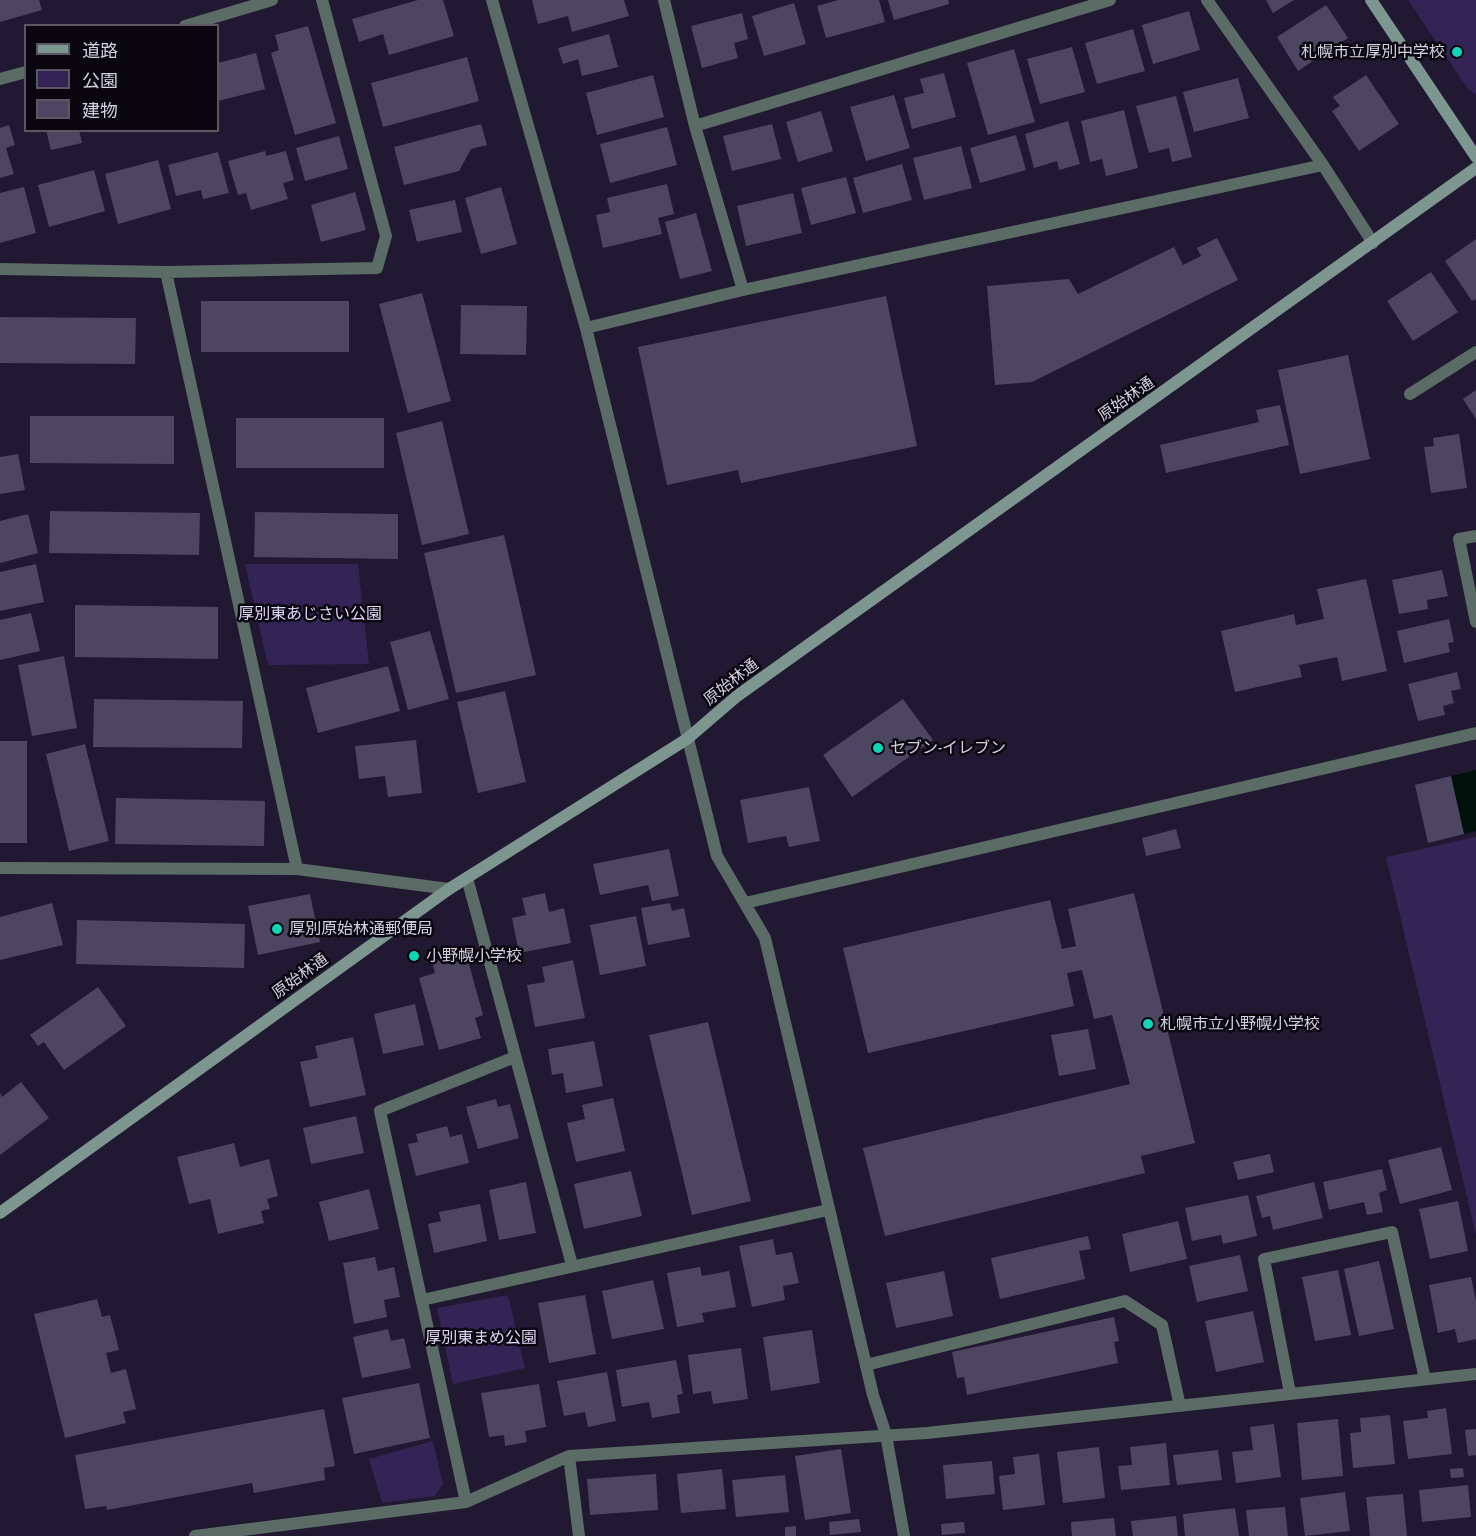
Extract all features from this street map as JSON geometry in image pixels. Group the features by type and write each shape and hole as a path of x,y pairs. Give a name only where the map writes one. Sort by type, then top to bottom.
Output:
{"street":[{"path":"192,24 272,0"},
{"path":"0,269 166,272 377,268 386,236 322,0"},
{"path":"492,0 586,328 717,856 765,938 828,1210 866,1365 886,1435 904,1536"},
{"path":"664,0 695,126 743,290"},
{"path":"695,126 1110,0"},
{"path":"1207,0 1323,165 1373,243"},
{"path":"1371,0 1476,157"},
{"path":"0,79 24,73"},
{"path":"586,328 743,290 1323,165"},
{"name":"原始林通","path":"0,1213 448,889 687,739 737,696 1476,168"},
{"path":"166,272 297,869"},
{"path":"1410,394 1476,352"},
{"path":"1476,536 1459,539 1476,622"},
{"path":"745,903 1476,734"},
{"path":"0,868 297,869 448,889"},
{"path":"467,878 572,1265"},
{"path":"466,1502 380,1111 515,1057"},
{"path":"422,1300 828,1210"},
{"path":"1290,1394 1264,1259 1392,1232 1425,1379"},
{"path":"866,1365 1125,1301 1162,1325 1180,1406"},
{"path":"195,1536 466,1502 569,1456 886,1435 1476,1374"},
{"path":"569,1456 579,1536"}],"green space":[{"name":"札幌市立厚別中学校","path":"1408,0 1476,0 1476,95 1468,89"},
{"name":"厚別東あじさい公園","path":"245,564 358,564 369,664 268,665"},
{"path":"1476,837 1476,1235 1386,857"},
{"name":"厚別東まめ公園","path":"508,1295 525,1368 453,1384 437,1308"},
{"path":"433,1441 443,1484 435,1496 382,1503 369,1459"}],"shaded area":[{"path":"1476,770 1476,831 1464,834 1451,776"}],"building":[{"path":"0,0 39,0 42,10 0,22"},
{"path":"418,0 443,0 454,36 389,55 383,34 359,42 352,19"},
{"path":"532,0 624,0 629,16 572,32 568,16 538,24"},
{"path":"838,0 879,0 885,22 826,38 817,6"},
{"path":"888,0 948,0 949,4 894,20"},
{"path":"1266,0 1294,0 1273,13"},
{"path":"794,3 806,44 764,56 752,16"},
{"path":"1326,5 1348,38 1298,71 1277,37"},
{"path":"1189,11 1200,50 1153,64 1142,25"},
{"path":"742,13 748,39 734,43 738,58 702,68 691,26"},
{"path":"308,26 336,123 295,135 271,53 279,50 275,35"},
{"path":"1133,29 1145,71 1097,84 1085,43"},
{"path":"609,34 618,67 582,76 578,59 563,64 558,48"},
{"path":"1072,47 1085,92 1040,104 1027,59"},
{"path":"1014,49 1035,122 988,135 967,63"},
{"path":"256,53 265,89 219,101 219,63"},
{"path":"467,57 479,101 383,127 371,83"},
{"path":"944,73 956,117 912,129 904,98 924,93 920,79"},
{"path":"653,75 664,117 597,135 586,93"},
{"path":"1366,75 1399,124 1359,151 1332,111 1340,106 1333,97"},
{"path":"1238,78 1249,118 1194,132 1183,92"},
{"path":"894,95 910,148 866,161 850,107"},
{"path":"1176,96 1192,157 1172,162 1169,148 1149,153 1136,106"},
{"path":"1124,110 1138,168 1106,176 1102,159 1090,162 1081,121"},
{"path":"821,111 833,151 798,162 786,122"},
{"path":"1068,121 1080,164 1059,170 1057,161 1034,168 1025,134"},
{"path":"481,124 487,145 471,149 459,171 404,185 394,147"},
{"path":"772,124 781,159 732,171 723,136"},
{"path":"9,125 15,145 6,148 14,174 0,178 0,128"},
{"path":"667,127 677,165 610,183 600,144"},
{"path":"46,132 79,132 82,143 51,150"},
{"path":"1016,135 1026,170 980,183 970,148"},
{"path":"339,136 348,169 305,181 296,148"},
{"path":"961,146 972,188 924,200 913,158"},
{"path":"265,151 266,156 286,151 294,180 283,183 288,199 251,210 246,193 238,195 228,161"},
{"path":"218,152 229,193 203,199 201,190 176,196 168,165"},
{"path":"158,160 171,209 118,224 105,174"},
{"path":"902,164 912,200 863,213 853,178"},
{"path":"94,170 105,211 49,227 38,185"},
{"path":"846,177 856,213 811,225 801,188"},
{"path":"667,184 674,214 658,218 662,234 603,248 596,215 610,212 607,198"},
{"path":"24,187 36,233 0,243 0,193"},
{"path":"501,187 517,244 481,254 465,198"},
{"path":"355,192 366,230 321,242 311,205"},
{"path":"793,193 802,233 746,246 737,206"},
{"path":"455,200 462,232 417,242 409,210"},
{"path":"696,213 712,271 680,279 665,222"},
{"path":"1217,238 1238,280 1032,382 995,385 987,286 1069,279 1078,294 1174,247 1183,265 1201,256 1197,248"},
{"path":"1476,239 1476,299 1472,301 1445,261"},
{"path":"1431,272 1458,312 1413,341 1387,301"},
{"path":"422,293 451,401 408,413 379,304"},
{"path":"886,296 917,446 741,483 738,470 667,485 638,347"},
{"path":"201,301 349,301 349,352 201,352"},
{"path":"461,305 527,306 526,355 460,354"},
{"path":"0,317 136,318 135,364 0,363"},
{"path":"1348,355 1370,459 1300,474 1278,370"},
{"path":"1476,390 1476,419 1463,399"},
{"path":"1280,405 1289,445 1166,473 1160,445 1259,422 1256,410"},
{"path":"30,416 174,416 174,464 30,463"},
{"path":"236,418 384,418 384,468 236,468"},
{"path":"442,421 469,534 422,545 396,433"},
{"path":"1459,434 1467,488 1431,493 1424,447 1434,446 1433,438"},
{"path":"18,454 25,490 0,494 0,457"},
{"path":"50,511 200,513 199,555 49,553"},
{"path":"255,512 398,514 398,559 254,557"},
{"path":"28,514 38,553 0,563 0,521"},
{"path":"504,535 536,675 456,693 424,553"},
{"path":"36,564 44,602 0,611 0,572"},
{"path":"1442,570 1448,596 1427,600 1428,609 1399,614 1392,580"},
{"path":"1366,579 1387,671 1342,681 1337,657 1299,665 1302,677 1235,692 1221,631 1294,614 1296,625 1324,619 1317,589"},
{"path":"75,605 218,607 218,659 75,657"},
{"path":"31,613 40,651 0,660 0,620"},
{"path":"1449,619 1454,642 1448,643 1450,652 1404,663 1397,631"},
{"path":"430,631 449,699 408,710 390,642"},
{"path":"64,656 77,728 32,736 18,665"},
{"path":"388,666 400,711 318,733 306,688"},
{"path":"1457,672 1461,689 1451,691 1454,703 1443,706 1445,715 1418,721 1408,684"},
{"path":"505,691 526,782 478,793 457,702"},
{"path":"94,699 243,701 242,748 93,747"},
{"name":"セブン-イレブン","path":"903,699 933,740 852,797 823,755"},
{"path":"416,740 422,793 388,797 385,776 359,779 355,746"},
{"path":"0,741 27,741 27,843 0,843"},
{"path":"85,744 109,841 69,851 46,754"},
{"path":"1451,776 1464,834 1428,843 1415,785"},
{"path":"809,787 820,841 789,847 786,836 748,843 740,800"},
{"path":"116,798 265,801 264,846 115,844"},
{"path":"1176,829 1181,848 1146,856 1142,838"},
{"path":"669,849 679,896 652,901 648,885 600,895 593,864"},
{"path":"545,893 549,912 564,908 571,943 519,953 512,918 526,915 522,898"},
{"path":"1134,893 1195,1143 1141,1156 1145,1173 885,1236 863,1148 1130,1084 1112,1015 1094,1019 1082,970 1067,973 1074,1006 868,1053 843,948 1050,900 1062,949 1076,946 1068,909"},
{"path":"310,894 320,942 258,955 248,906"},
{"path":"52,903 63,945 0,960 0,917"},
{"path":"670,903 672,911 684,908 690,937 648,945 641,908"},
{"path":"636,916 646,966 600,975 590,925"},
{"path":"77,920 245,924 244,968 76,964"},
{"path":"466,953 483,1015 475,1018 481,1038 439,1050 419,978 435,973 432,962"},
{"path":"573,960 585,1018 535,1027 527,985 545,982 542,967"},
{"path":"98,987 126,1026 64,1070 44,1042 38,1046 30,1035"},
{"path":"415,1004 424,1045 383,1054 374,1014"},
{"path":"708,1022 751,1201 692,1215 649,1035"},
{"path":"1088,1029 1096,1069 1059,1076 1051,1035"},
{"path":"353,1037 366,1095 310,1107 300,1062 318,1058 315,1046"},
{"path":"594,1041 603,1086 566,1093 563,1073 552,1075 548,1049"},
{"path":"21,1082 49,1118 0,1155 0,1093 2,1097"},
{"path":"613,1098 625,1151 576,1162 567,1123 585,1119 582,1105"},
{"path":"496,1099 498,1107 510,1104 519,1138 478,1149 466,1107"},
{"path":"356,1116 364,1153 311,1164 303,1128"},
{"path":"447,1126 450,1137 462,1134 469,1163 416,1176 408,1144 418,1142 416,1134"},
{"path":"234,1143 240,1167 269,1159 278,1196 267,1199 270,1209 261,1211 264,1223 218,1234 210,1199 189,1204 177,1157"},
{"path":"1441,1147 1452,1190 1400,1204 1388,1160"},
{"path":"1270,1154 1274,1172 1238,1180 1233,1162"},
{"path":"1382,1169 1387,1190 1379,1193 1383,1212 1367,1215 1364,1202 1329,1210 1323,1182"},
{"path":"631,1171 642,1216 584,1229 574,1184"},
{"path":"526,1182 536,1233 499,1240 489,1190"},
{"path":"1314,1182 1323,1218 1273,1230 1270,1216 1262,1218 1256,1196"},
{"path":"369,1189 379,1229 329,1241 319,1202"},
{"path":"1248,1195 1257,1236 1223,1244 1221,1235 1192,1241 1185,1208"},
{"path":"1458,1201 1468,1251 1430,1259 1419,1209"},
{"path":"480,1204 487,1241 434,1253 428,1224 441,1221 439,1212"},
{"path":"1178,1221 1187,1259 1130,1272 1122,1234"},
{"path":"1088,1236 1091,1249 1079,1251 1085,1279 1000,1299 991,1258"},
{"path":"773,1239 776,1255 792,1252 799,1283 783,1286 785,1300 752,1307 739,1246"},
{"path":"1240,1255 1248,1291 1197,1302 1189,1266"},
{"path":"375,1257 378,1271 394,1267 400,1297 384,1300 387,1317 354,1324 343,1263"},
{"path":"1379,1261 1394,1329 1359,1336 1344,1269"},
{"path":"700,1267 702,1276 729,1271 736,1307 702,1313 704,1322 677,1327 667,1273"},
{"path":"1338,1270 1351,1335 1315,1341 1302,1277"},
{"path":"944,1271 953,1316 896,1328 886,1283"},
{"path":"1471,1277 1476,1301 1476,1339 1458,1343 1455,1329 1438,1333 1429,1285"},
{"path":"653,1280 664,1329 612,1339 602,1291"},
{"path":"585,1295 596,1354 549,1363 538,1303"},
{"path":"97,1299 102,1317 110,1315 119,1350 106,1353 111,1373 126,1369 136,1409 123,1412 126,1423 65,1438 34,1314"},
{"path":"1253,1311 1264,1362 1216,1372 1205,1321"},
{"path":"1114,1317 1119,1341 1114,1342 1118,1363 967,1395 964,1377 957,1378 952,1352"},
{"path":"388,1329 391,1341 404,1338 411,1368 362,1378 353,1337"},
{"path":"812,1330 820,1383 771,1391 763,1337"},
{"path":"741,1348 748,1399 713,1404 711,1391 693,1394 688,1355"},
{"path":"676,1360 683,1394 677,1395 680,1413 652,1418 649,1402 622,1407 616,1370"},
{"path":"607,1372 616,1421 588,1427 585,1412 564,1416 557,1381"},
{"path":"419,1383 430,1438 354,1454 342,1398"},
{"path":"539,1384 546,1427 525,1431 527,1442 505,1446 504,1435 489,1437 481,1393"},
{"path":"1446,1408 1452,1454 1408,1459 1403,1421 1428,1418 1427,1411"},
{"path":"324,1409 335,1466 324,1468 325,1480 254,1493 252,1483 107,1510 106,1506 85,1509 75,1455"},
{"path":"1390,1415 1395,1464 1353,1468 1350,1433 1361,1432 1360,1418"},
{"path":"1338,1419 1343,1476 1302,1480 1297,1423"},
{"path":"1274,1424 1281,1477 1236,1483 1232,1452 1253,1450 1250,1427"},
{"path":"1476,1429 1476,1455 1468,1456 1465,1430"},
{"path":"1166,1443 1170,1485 1121,1490 1118,1466 1132,1465 1130,1447"},
{"path":"1099,1447 1105,1498 1063,1503 1057,1452"},
{"path":"841,1449 851,1513 805,1520 795,1456"},
{"path":"1218,1450 1222,1480 1177,1485 1173,1455"},
{"path":"1039,1454 1045,1505 1003,1510 999,1476 1015,1474 1013,1457"},
{"path":"992,1461 995,1494 946,1499 943,1465"},
{"path":"1463,1468 1464,1477 1451,1478 1450,1469"},
{"path":"722,1469 726,1509 681,1513 677,1474"},
{"path":"656,1474 658,1510 590,1515 587,1479"},
{"path":"785,1475 789,1512 736,1517 732,1480"},
{"path":"1468,1485 1471,1517 1422,1522 1419,1490"},
{"path":"1345,1492 1350,1531 1305,1536 1300,1498"},
{"path":"1403,1494 1407,1536 1370,1536 1366,1497"},
{"path":"1285,1507 1288,1536 1249,1536 1246,1510"},
{"path":"1235,1508 1239,1536 1185,1536 1183,1514"},
{"path":"1176,1516 1178,1536 1133,1536 1131,1521"},
{"path":"1114,1518 1116,1536 1072,1536 1071,1522"},
{"path":"859,1519 861,1532 830,1535 829,1522"},
{"path":"964,1522 965,1533 942,1535 941,1524"},
{"path":"796,1526 796,1536 785,1536 785,1527"}],"place":[{"name":"札幌市立厚別中学校","path":"1457,52"},
{"name":"セブン-イレブン","path":"878,748"},
{"name":"厚別原始林通郵便局","path":"277,929"},
{"name":"小野幌小学校","path":"414,956"},
{"name":"札幌市立小野幌小学校","path":"1148,1024"}]}
